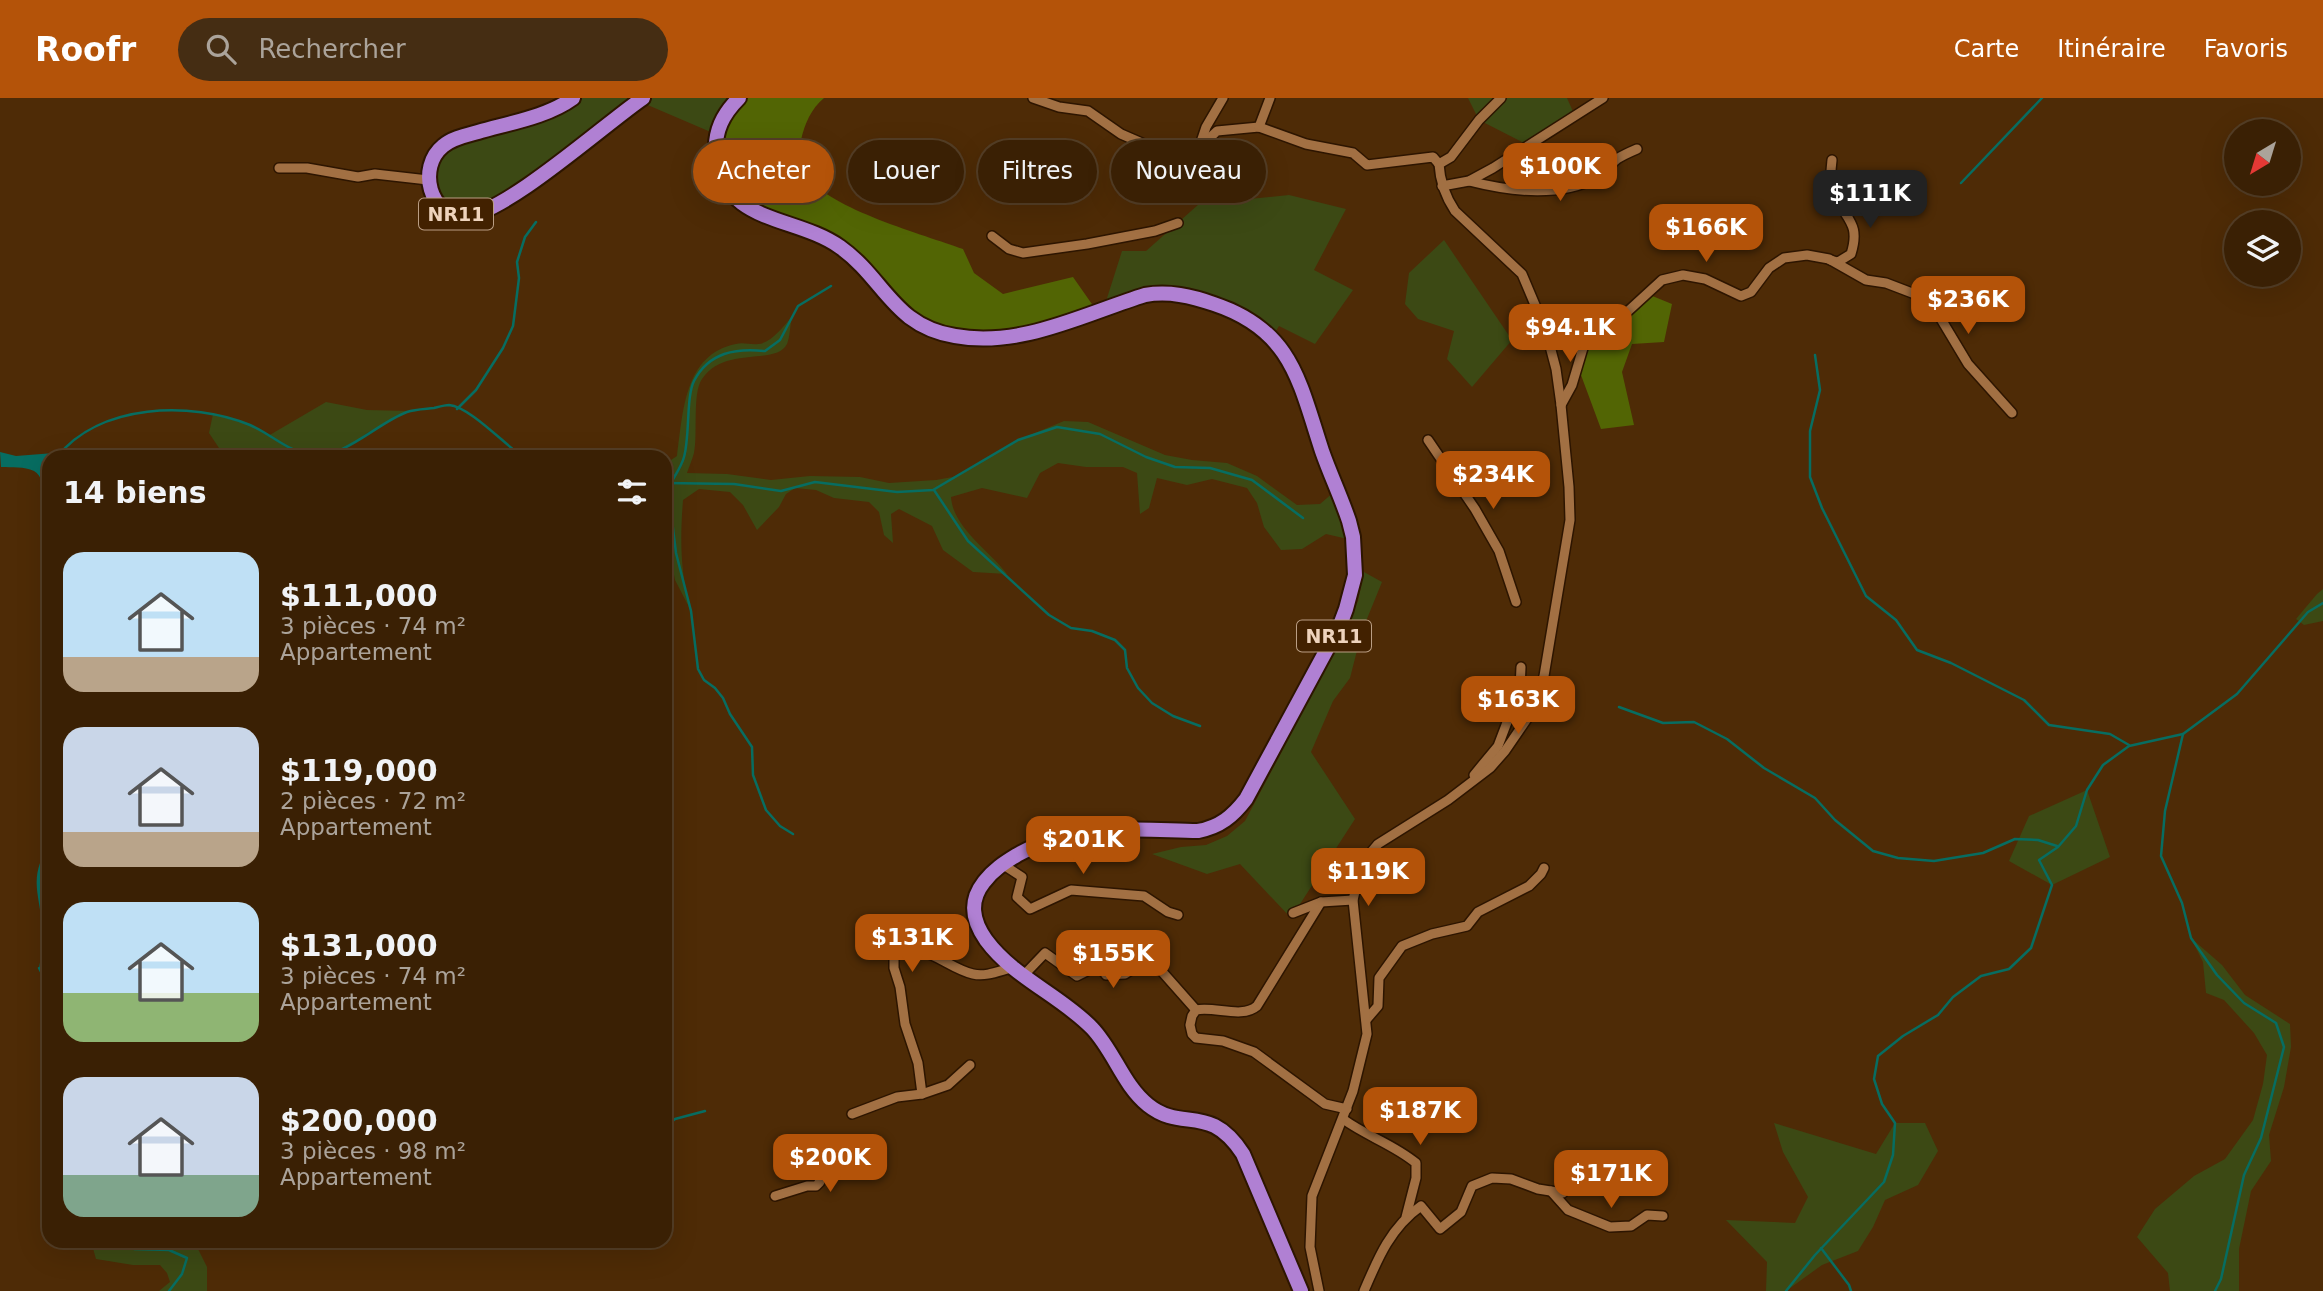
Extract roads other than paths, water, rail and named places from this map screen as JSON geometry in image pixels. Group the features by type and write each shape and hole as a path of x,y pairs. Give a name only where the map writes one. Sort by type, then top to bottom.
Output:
{"highway":[{"name":"NR11","path":"573,98 552,110 444,144 432,161 428,180 433,198 441,206 460,216 476,214 526,187 643,98"},
{"name":"NR11","path":"739,98 724,115 715,146 720,174 730,192 748,208 827,239 841,248 858,262 900,311 933,331 972,339 1021,334 1057,327 1126,300 1160,293 1199,299 1258,325 1277,342 1295,371 1349,521 1353,537 1355,575 1340,625 1246,799 1217,827 1198,831 1096,830 1058,836 1033,846 1002,864 978,890 974,913 986,939 1017,972 1093,1028 1135,1092 1148,1105 1176,1116 1208,1122 1223,1129 1233,1138 1244,1154 1301,1291"}],"street":[{"path":"1033,98 1059,107 1087,111 1135,140"},
{"path":"1201,140 1223,98"},
{"path":"1259,127 1270,98"},
{"path":"1440,164 1451,158 1479,120 1501,98"},
{"path":"1442,186 1469,181 1530,146 1603,98"},
{"path":"1208,140 1217,131 1259,127 1306,144 1353,153 1367,165 1433,157 1440,164"},
{"path":"1469,181 1535,192 1581,184 1598,177 1608,170 1615,160 1637,149"},
{"path":"1561,405 1572,385 1583,348 1593,332 1608,319 1626,313 1662,280 1683,275 1705,279 1741,296 1751,292 1769,268 1784,258 1807,255 1838,262 1851,254 1855,230 1832,191 1832,160"},
{"path":"1320,1291 1310,1247 1312,1196 1347,1109 1361,1065 1367,1034 1353,900 1362,863 1378,844 1448,800 1490,768 1533,710 1544,676 1570,520 1561,405 1556,369 1546,331 1522,274 1455,211 1442,186 1440,164"},
{"path":"279,168 307,169 358,177 375,174 428,180"},
{"path":"992,236 1009,250 1023,253 1155,231 1178,223"},
{"path":"1829,259 1866,280 1905,290 1929,302 1943,320 1968,365 1994,392 1996,398 2012,412"},
{"path":"1428,440 1475,509 1499,551 1516,603"},
{"path":"1467,784 1497,746 1520,688 1521,667"},
{"path":"1002,864 1022,877 1017,897 1030,909 1072,890 1143,895 1168,912 1178,915"},
{"path":"1366,1020 1378,1006 1379,978 1402,946 1432,934 1466,926 1478,912 1529,886 1544,868"},
{"path":"1293,913 1321,902 1353,900"},
{"path":"922,1094 918,1063 905,1024 894,955 905,950 921,951 972,974 990,974 1017,972 1045,953 1077,976 1099,965 1106,975 1125,974 1150,958 1196,1010 1251,1011 1264,996 1321,902"},
{"path":"1196,1010 1190,1025 1196,1038 1223,1041 1254,1052 1325,1104 1347,1109"},
{"path":"852,1114 897,1097 922,1094 948,1085 971,1065"},
{"path":"1343,1119 1402,1151 1416,1163 1416,1178 1406,1217"},
{"path":"775,1196 807,1186 816,1186 820,1182 817,1171 805,1158"},
{"path":"1364,1291 1383,1248 1406,1217 1421,1206 1440,1229 1461,1212 1472,1186 1492,1178 1511,1179 1538,1189 1563,1192 1573,1181 1571,1175"},
{"path":"1551,1191 1568,1210 1610,1227 1631,1226 1647,1215 1663,1216"}],"water":[{"path":"0,452 16,456 42,454 42,484 40,477 30,469 1,467"},
{"path":"42,857 42,935 37,887 38,868"}],"waterway":[{"path":"1961,183 2042,98"},
{"path":"457,409 476,390 503,348 513,326 519,278 517,262 525,237 536,222"},
{"path":"672,481 684,457 692,388 700,371 724,354 744,350 765,351 780,340 798,306 831,286"},
{"path":"1815,355 1820,390 1810,431 1810,477 1822,508 1866,596 1896,620 1917,650 1951,663 2024,700 2049,725 2110,734 2129,745"},
{"path":"340,450 407,412 449,405 467,412 515,450"},
{"path":"64,450 75,439 97,426 121,417 174,410 227,417 250,425 295,450"},
{"path":"672,483 734,484 781,491 815,482 897,492 933,490 1018,440 1057,427 1100,434 1146,457 1175,467 1210,468 1252,480 1303,518"},
{"path":"934,490 968,541 1049,615 1071,628 1092,631 1115,640 1125,650 1127,668 1138,688 1152,703 1173,716 1200,726"},
{"path":"672,520 676,553 691,611 698,669 704,680 723,698 730,714 752,747 753,775 766,810 780,826 793,834"},
{"path":"2215,1291 2221,1279 2244,1175 2261,1138 2284,1047 2276,1023 2244,1003 2217,975 2191,938 2182,903 2161,856 2165,811 2183,734 2237,694 2308,612 2323,603"},
{"path":"1619,707 1663,723 1694,722 1727,739 1764,768 1815,798 1835,820 1873,851 1898,858 1934,861 1983,853 2015,839 2038,840 2057,846"},
{"path":"1786,1291 1815,1255 1884,1182 1893,1155 1895,1123 1882,1104 1874,1079 1878,1056 1903,1036 1938,1015 1953,997 1981,976 2009,969 2031,948 2052,885 2039,860 2058,847 2076,826 2087,790 2103,765 2129,746 2183,734"},
{"path":"39,968 42,974"},
{"path":"672,1121 705,1111"},
{"path":"132,1248 169,1250 187,1258 182,1274 169,1291"},
{"path":"1821,1248 1851,1291"}]}
